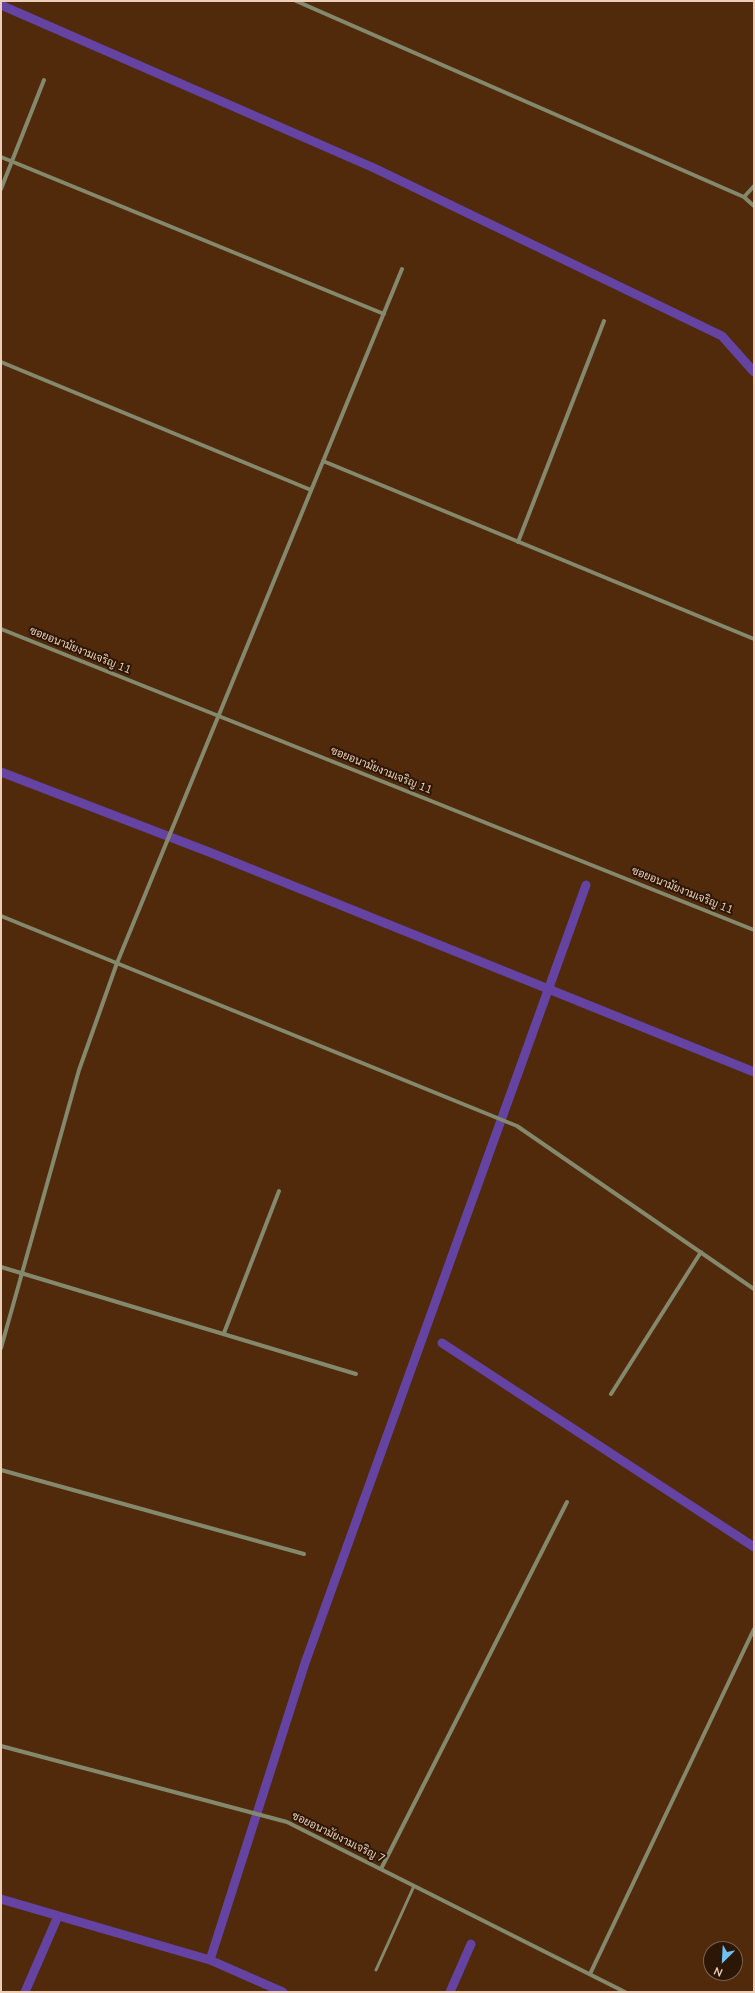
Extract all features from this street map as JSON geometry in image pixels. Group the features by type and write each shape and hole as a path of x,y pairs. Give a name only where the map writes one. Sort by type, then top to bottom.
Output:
{"street":[{"path":"296,1 744,197 754,206"},
{"path":"1,189 44,80"},
{"path":"1,157 384,314"},
{"path":"744,197 754,186"},
{"path":"1,1348 79,1070 117,963 402,269"},
{"path":"518,542 604,321"},
{"path":"1,362 312,490"},
{"path":"323,461 754,639"},
{"name":"ซอยอนามัยงามเจริญ 11","path":"1,629 754,930"},
{"path":"1,916 517,1126 754,1289"},
{"path":"224,1333 279,1191"},
{"path":"611,1394 701,1252"},
{"path":"1,1267 356,1374"},
{"path":"1,1470 304,1554"},
{"path":"381,1869 567,1502"},
{"path":"590,1974 754,1629"},
{"name":"ซอยอนามัยงามเจริญ 7","path":"1,1746 287,1822 625,1992"}],"lane":[{"path":"376,1970 414,1886"}],"waterway":[{"path":"1,5 374,168 722,336 754,372"},
{"path":"1,772 209,852 754,1072"},
{"path":"210,1960 305,1663 586,885"},
{"path":"442,1343 754,1547"},
{"path":"1,1899 210,1960 283,1992"},
{"path":"25,1992 58,1916"},
{"path":"450,1992 471,1944"}]}
